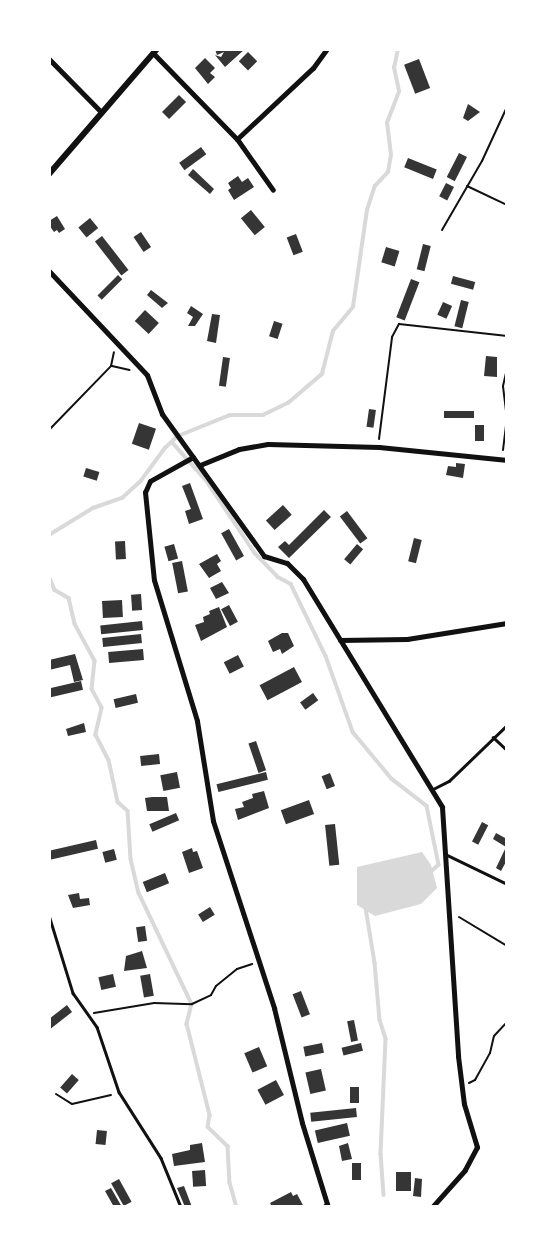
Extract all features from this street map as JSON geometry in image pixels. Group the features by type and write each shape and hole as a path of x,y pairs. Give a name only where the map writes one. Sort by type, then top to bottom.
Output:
{"street":[{"path":"237,139 313,68 327,49"},
{"path":"49,174 155,51 237,139 273,190"},
{"path":"49,59 102,112"},
{"path":"49,271 141,368 162,414 264,556 287,563 303,579 442,807 462,1087 477,1147 465,1170 432,1207"},
{"path":"200,465 239,449 268,444 379,447 504,460"},
{"path":"193,457 150,481 145,492 147,531 160,604 197,721 213,821 259,963 327,1204 324,1207"},
{"path":"340,640 407,639 507,623"}],"lane":[{"path":"432,789 449,781 507,725"},
{"path":"493,737 507,750"},
{"path":"445,854 507,884"},
{"path":"49,915 73,993 97,1027 119,1092 161,1158 181,1207"}],"path":[{"path":"442,230 482,160 507,107"},
{"path":"466,186 507,205"},
{"path":"379,447 392,337 398,324 507,336"},
{"path":"49,430 111,366 114,339"},
{"path":"111,366 129,370 141,368"},
{"path":"504,460 506,433 503,386 507,368"},
{"path":"448,913 507,946"},
{"path":"86,1014 154,1003 191,1004 211,995 216,986 237,969 259,963"},
{"path":"462,1087 475,1080 490,1053 494,1035 507,1022"},
{"path":"55,1094 72,1104 119,1092"}],"shaded area":[{"path":"422,852 431,865 437,888 421,904 375,916 357,905 357,867"}],"building":[{"path":"215,49 245,49 225,67 215,55 221,57 224,52 217,55"},
{"path":"248,52 257,61 248,70 239,61"},
{"path":"205,58 215,68 210,73 215,77 208,84 195,68"},
{"path":"419,59 430,88 415,94 404,65"},
{"path":"179,95 186,102 169,119 162,112"},
{"path":"468,104 480,112 468,121 463,118"},
{"path":"201,147 206,154 184,170 179,163"},
{"path":"459,153 467,157 455,181 447,177"},
{"path":"408,158 437,170 433,179 404,167"},
{"path":"193,169 214,189 210,194 188,175"},
{"path":"238,176 242,182 248,178 254,187 234,200 228,190 231,188 228,183"},
{"path":"446,183 454,187 447,200 439,196"},
{"path":"251,210 265,227 255,235 241,218"},
{"path":"57,216 65,229 59,233 57,230 54,232 49,225 49,221"},
{"path":"90,218 98,228 87,238 78,227"},
{"path":"141,232 151,247 144,252 134,237"},
{"path":"296,234 303,252 293,255 287,238"},
{"path":"102,236 128,270 121,275 95,242"},
{"path":"423,244 431,246 424,271 417,269"},
{"path":"386,247 399,251 395,266 381,262"},
{"path":"118,275 122,279 102,300 97,296"},
{"path":"453,276 475,282 473,290 451,284"},
{"path":"411,279 419,282 405,321 396,317"},
{"path":"151,290 168,303 162,308 147,295"},
{"path":"461,300 469,302 462,328 454,326"},
{"path":"443,302 452,306 446,319 437,315"},
{"path":"191,306 203,314 195,326 188,326 193,317 187,313"},
{"path":"145,310 159,323 149,334 135,321"},
{"path":"212,314 220,315 216,343 207,341"},
{"path":"274,321 283,324 278,339 269,336"},
{"path":"486,356 497,357 497,377 484,376"},
{"path":"223,357 230,358 226,387 219,386"},
{"path":"369,409 376,410 373,428 366,427"},
{"path":"444,411 474,411 474,418 444,418"},
{"path":"139,423 156,429 149,450 132,444"},
{"path":"475,425 484,425 484,441 475,441"},
{"path":"456,463 465,464 463,478 446,475 448,466 456,467"},
{"path":"86,468 99,472 97,481 83,477"},
{"path":"190,483 203,519 189,524 185,511 191,509 182,486"},
{"path":"283,505 292,515 275,530 266,520"},
{"path":"324,510 331,517 289,558 278,547 285,541 289,545"},
{"path":"347,511 367,538 360,544 340,516"},
{"path":"229,529 244,556 236,560 221,533"},
{"path":"414,538 422,540 416,563 408,561"},
{"path":"125,541 126,559 116,559 115,542"},
{"path":"174,544 178,558 169,561 164,547"},
{"path":"357,544 363,549 350,564 344,559"},
{"path":"217,554 221,561 217,564 221,571 209,578 199,564"},
{"path":"182,561 188,591 178,593 172,563"},
{"path":"222,582 229,593 216,599 210,588"},
{"path":"141,594 142,610 132,611 131,595"},
{"path":"122,600 123,617 103,618 102,601"},
{"path":"229,605 238,622 230,626 221,609"},
{"path":"219,607 227,627 201,641 195,625 204,622 203,617 210,614 209,611"},
{"path":"142,621 143,630 101,634 100,625"},
{"path":"282,633 288,633 294,646 282,654 280,649 273,652 268,641"},
{"path":"141,634 142,643 103,647 102,638"},
{"path":"143,649 144,660 109,663 108,652"},
{"path":"75,654 83,680 74,682 70,665 49,670 49,660"},
{"path":"238,655 244,667 230,674 224,662"},
{"path":"294,667 302,682 268,700 260,685"},
{"path":"81,681 83,690 51,697 49,688"},
{"path":"313,693 318,700 305,710 300,702"},
{"path":"136,694 138,703 116,708 114,699"},
{"path":"84,723 86,732 68,736 66,729"},
{"path":"256,741 266,770 259,773 248,744"},
{"path":"159,754 160,764 141,766 140,756"},
{"path":"177,772 180,788 163,791 160,775"},
{"path":"266,772 268,780 218,792 217,784"},
{"path":"330,773 335,786 327,789 322,776"},
{"path":"264,791 269,808 238,820 235,809 244,807 242,802 253,798 252,794"},
{"path":"167,797 169,811 147,811 145,798"},
{"path":"309,800 314,814 286,824 281,810"},
{"path":"176,813 179,820 152,832 149,824"},
{"path":"482,822 488,825 478,845 472,842"},
{"path":"335,824 339,865 329,866 325,825"},
{"path":"496,833 507,839 507,860 501,871 496,868 506,847 493,839"},
{"path":"96,840 98,849 51,860 49,851"},
{"path":"192,848 193,852 197,851 203,868 189,873 182,852"},
{"path":"114,849 117,860 105,863 102,852"},
{"path":"165,873 169,883 147,892 143,882"},
{"path":"79,893 80,899 89,898 90,905 73,908 68,895"},
{"path":"210,907 215,915 203,922 198,914"},
{"path":"145,926 147,941 138,942 136,927"},
{"path":"142,951 147,968 124,971 126,956"},
{"path":"113,974 116,987 101,990 98,977"},
{"path":"150,974 154,996 144,997 140,976"},
{"path":"301,991 310,1014 302,1018 293,994"},
{"path":"67,1005 72,1012 49,1030 49,1019"},
{"path":"354,1020 358,1041 351,1042 347,1021"},
{"path":"322,1043 324,1053 305,1056 303,1047"},
{"path":"361,1043 363,1051 344,1056 342,1048"},
{"path":"259,1047 267,1066 252,1073 244,1053"},
{"path":"321,1069 326,1090 310,1094 305,1073"},
{"path":"72,1074 79,1080 67,1093 60,1088"},
{"path":"276,1080 284,1095 265,1105 257,1090"},
{"path":"350,1087 359,1087 359,1103 350,1103"},
{"path":"356,1108 357,1117 311,1122 310,1113"},
{"path":"347,1123 350,1136 318,1143 315,1130"},
{"path":"97,1130 107,1131 105,1145 96,1144"},
{"path":"202,1143 205,1162 174,1166 172,1154 190,1150 190,1145"},
{"path":"348,1143 352,1159 342,1161 339,1146"},
{"path":"352,1163 361,1163 361,1180 352,1180"},
{"path":"205,1170 206,1186 193,1187 192,1171"},
{"path":"396,1172 411,1172 411,1191 396,1191"},
{"path":"415,1178 422,1179 421,1197 413,1196"},
{"path":"119,1179 132,1202 124,1206 111,1183"},
{"path":"184,1186 192,1207 185,1207 177,1188"},
{"path":"111,1188 122,1207 114,1207 105,1191"},
{"path":"291,1192 293,1196 297,1194 304,1207 272,1207 270,1203"}],"waterway":[{"path":"49,535 93,508 122,498 140,482 165,448 178,436 230,415 263,415 288,403 322,374 333,331 353,307 367,210 375,186 388,172 391,155 387,123 399,91 394,68 398,49"},
{"path":"172,442 206,480 255,553 278,577 291,584 326,656 353,732 392,779 427,806 439,865 430,873"},
{"path":"49,576 55,590 69,598 75,624 95,661 92,689 102,708 96,735 109,760 118,802 128,811 131,859 139,893 192,1004 187,1024 210,1115 208,1127 228,1146 230,1183 237,1207"},
{"path":"366,908 375,963 380,1020 386,1039 381,1154 384,1195"}]}
